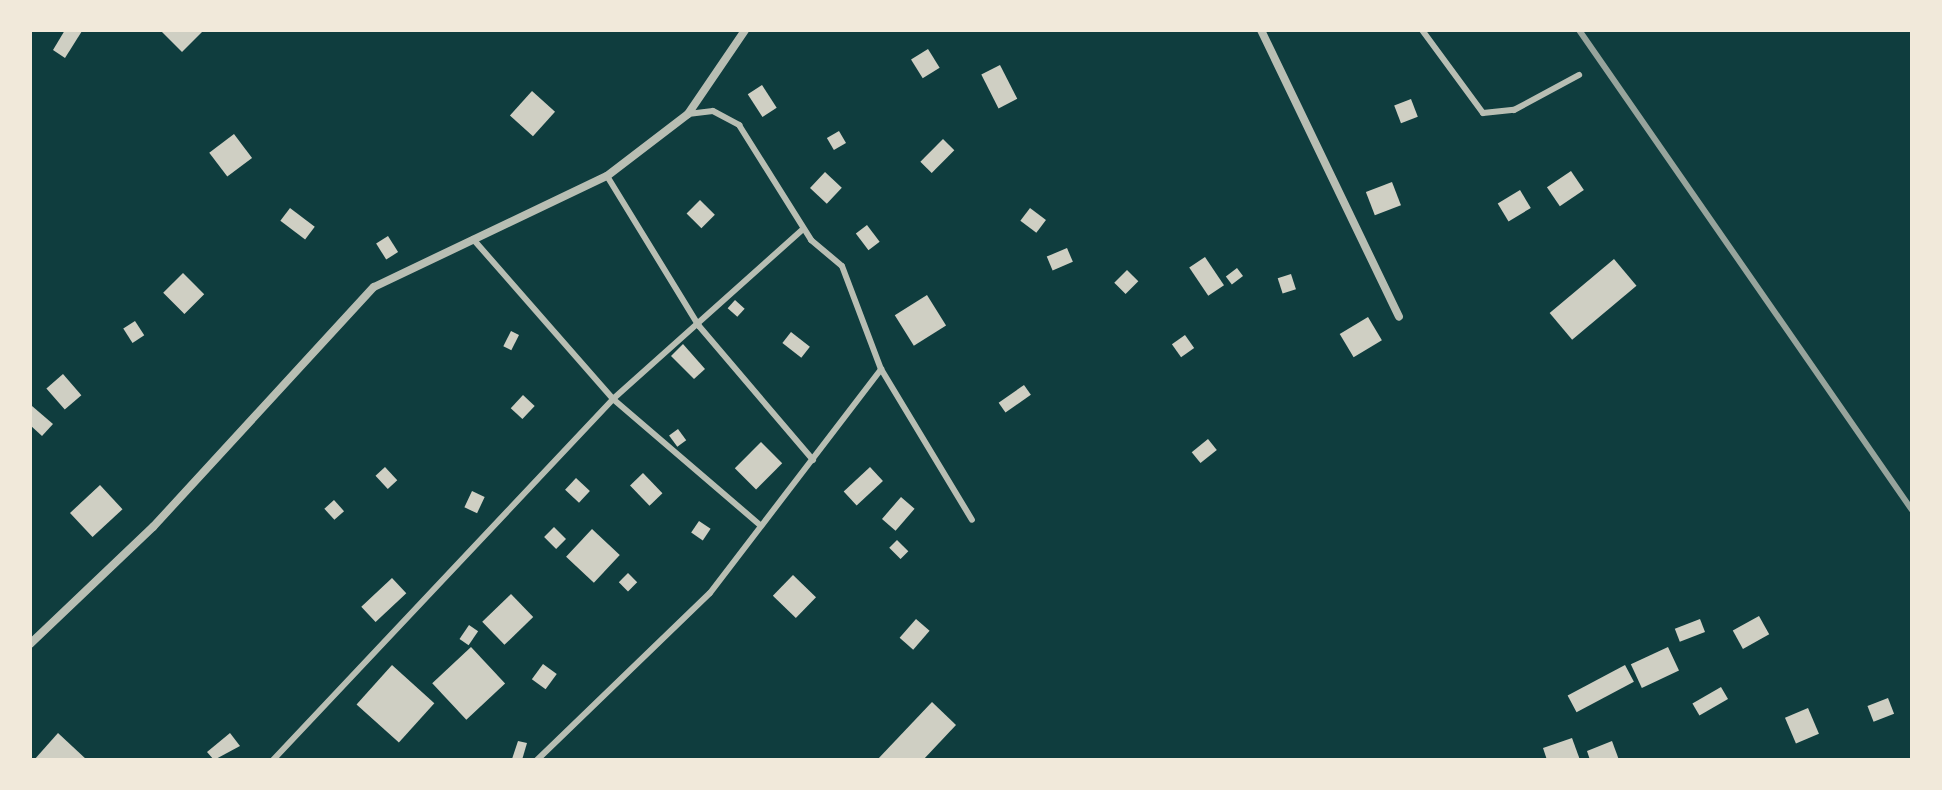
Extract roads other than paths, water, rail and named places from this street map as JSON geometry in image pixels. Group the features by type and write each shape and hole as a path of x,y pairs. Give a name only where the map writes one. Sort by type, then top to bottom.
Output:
{"street":[{"path":"30,644 153,527 374,287 607,176 688,114 745,30"},
{"path":"1261,30 1399,317"}],"lane":[{"path":"1422,30 1483,113 1514,110 1579,75"},
{"path":"688,114 713,111 739,125 803,229 842,266 881,369 972,520"},
{"path":"607,176 699,326 813,460"},
{"path":"273,760 613,399 699,326 803,229"},
{"path":"472,239 613,399 759,524"},
{"path":"537,760 710,593 759,524 813,460 881,369"}],"railway":[{"path":"1579,30 1912,510"}]}
